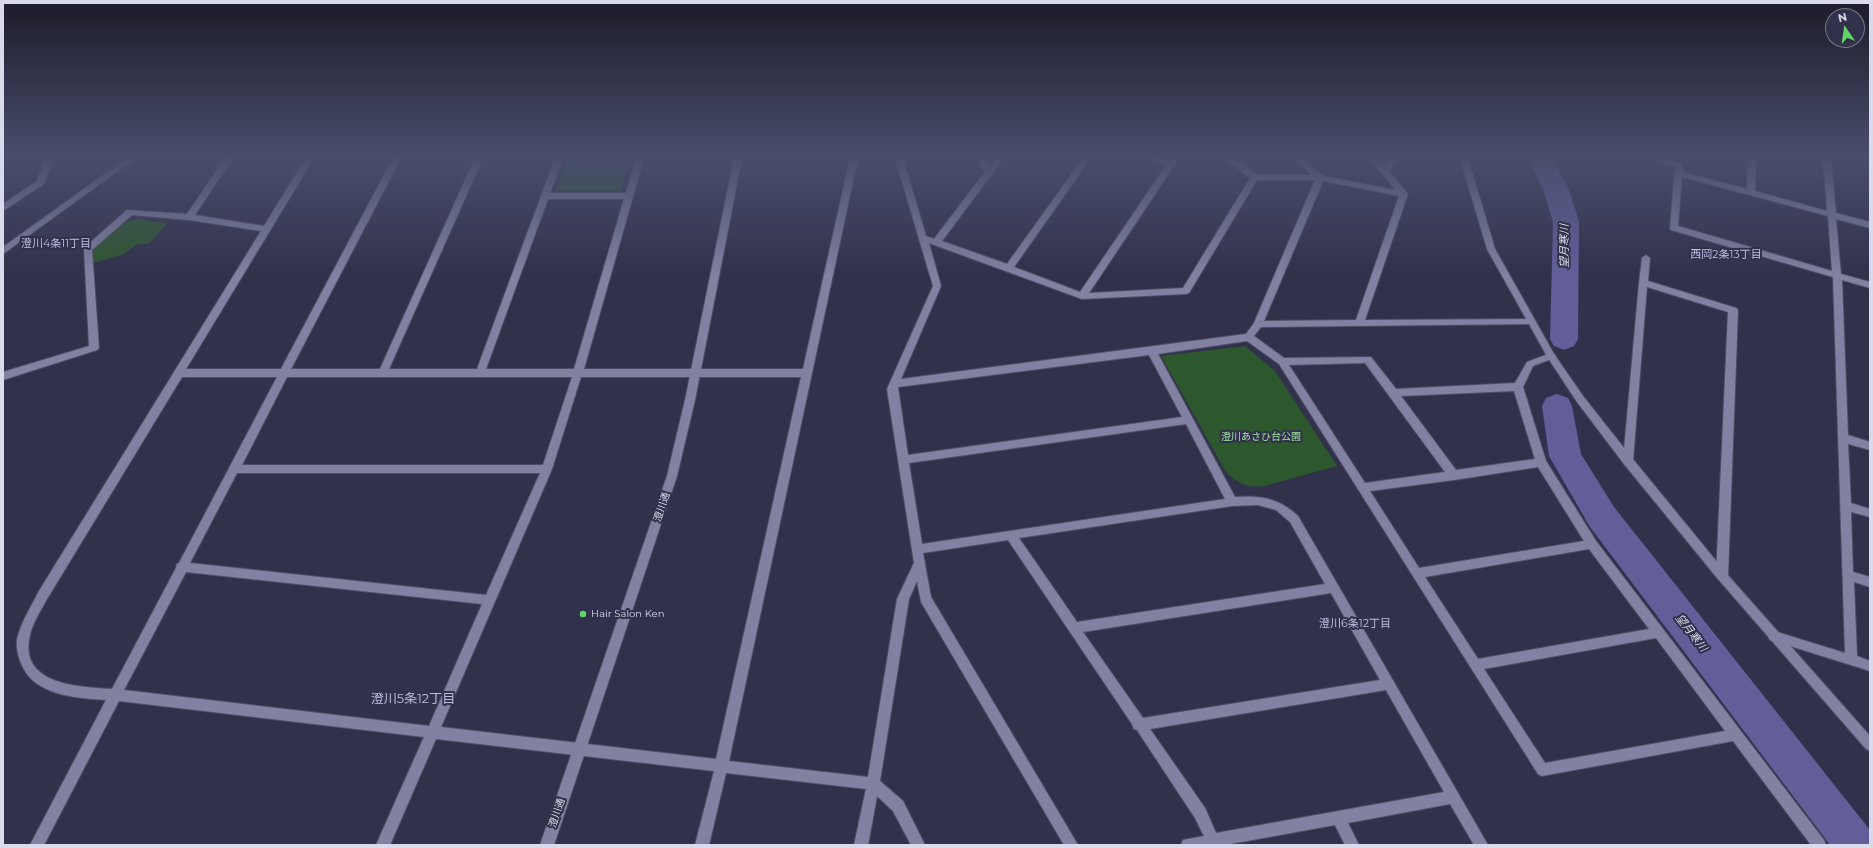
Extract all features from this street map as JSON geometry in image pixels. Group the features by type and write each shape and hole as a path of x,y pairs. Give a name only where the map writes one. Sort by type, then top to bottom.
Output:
{"street":[{"path":"3,208 18,198"},
{"path":"3,251 77,198"},
{"path":"189,218 203,198"},
{"path":"285,198 180,373 43,595 29,621 22,642 26,666 44,684 74,692 115,695 873,784 898,806 918,845"},
{"path":"37,845 377,198"},
{"path":"383,373 461,198"},
{"path":"480,373 544,198"},
{"path":"383,845 433,733 546,469 578,372 629,198"},
{"name":"澄川通","path":"547,845 672,476 685,426 696,374 730,198"},
{"path":"702,845 721,767 845,198"},
{"path":"911,198 937,286 892,389 925,598 1071,845"},
{"path":"936,243 970,198"},
{"path":"1009,268 1059,198"},
{"path":"1082,296 1148,198"},
{"path":"923,238 1009,268 1082,296 1186,291 1242,198"},
{"path":"1249,337 1258,324 1312,198"},
{"path":"1359,324 1403,198"},
{"path":"1476,198 1491,249 1551,356 1580,399 1628,461 1722,576 1870,745"},
{"path":"1676,198 1674,228 1870,284"},
{"path":"1768,198 1870,224"},
{"path":"1830,198 1837,275 1851,659"},
{"path":"3,376 94,348 88,249 130,212 189,218 266,229"},
{"path":"1628,461 1646,258"},
{"path":"1643,283 1733,310 1722,576"},
{"path":"1258,324 1531,322"},
{"path":"893,384 1249,337 1282,362 1542,770 1736,735"},
{"path":"1152,351 1232,502"},
{"path":"1551,356 1530,364 1518,387 1541,462 1592,544 1819,845"},
{"path":"1282,362 1368,359 1454,476"},
{"path":"180,373 807,373"},
{"path":"1394,393 1518,387"},
{"path":"903,460 1188,420"},
{"path":"1843,438 1870,446"},
{"path":"1363,488 1454,476 1541,462"},
{"path":"234,469 546,469"},
{"path":"917,548 1232,502 1254,500 1280,506 1294,519 1481,845"},
{"path":"1846,506 1870,514"},
{"path":"1011,535 1138,725 1200,813 1213,841"},
{"path":"1417,573 1592,544"},
{"path":"861,845 873,784 903,599 920,564"},
{"path":"182,567 489,600"},
{"path":"1848,575 1870,582"},
{"path":"1073,628 1333,588"},
{"path":"1476,665 1659,632"},
{"path":"1774,636 1870,666"},
{"path":"1138,725 1388,684"},
{"path":"1188,845 1454,797"},
{"path":"1339,818 1352,845"}],"green space":[{"path":"139,219 167,223 149,244 138,244 122,255 92,263 93,249 122,222"},
{"name":"澄川あさひ台公園","path":"1245,346 1275,371 1337,466 1261,487 1245,485 1226,472 1161,356"}],"waterway":[{"name":"望月寒川","path":"1559,198 1566,222 1564,339"},
{"name":"望月寒川","path":"1557,406 1565,456 1602,517 1855,845"}],"place":[{"name":"Hair Salon Ken","path":"583,614"}],"district":[{"name":"澄川4条11丁目","path":"56,244"},
{"name":"西岡2条13丁目","path":"1726,255"},
{"name":"澄川6条12丁目","path":"1355,624"},
{"name":"澄川5条12丁目","path":"413,699"}]}
